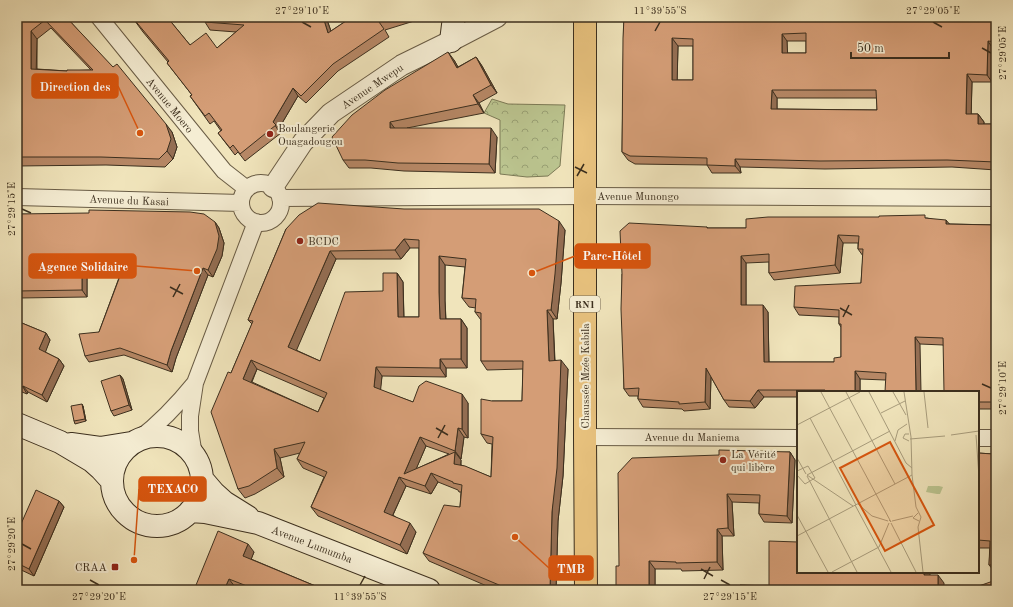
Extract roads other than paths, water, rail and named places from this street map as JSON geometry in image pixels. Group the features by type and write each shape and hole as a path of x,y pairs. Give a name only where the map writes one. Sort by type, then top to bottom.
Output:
{"highway":[{"name":"Chaussée Mzée Kabila","path":"585,17 586,590"}],"main road":[{"path":"450,41 454,17"},
{"path":"17,424 60,442 92,461 101,468 111,480"},
{"path":"60,442 100,448 157,435 166,436 182,443 189,448 194,455 201,471 202,480 199,496 195,504 181,519 171,524 162,526 153,526 140,523 128,517 117,503 111,480 114,464 124,449 135,441"},
{"path":"202,480 224,502 258,523"},
{"name":"Avenue Lumumba","path":"190,511 205,512 258,523 429,590"}],"street":[{"name":"Avenue Moero","path":"99,17 244,196"},
{"name":"Avenue Mwepu","path":"276,192 303,142 331,113 402,65 497,17"},
{"name":"Avenue du Kasai","path":"17,197 244,196 252,185 259,183 266,184 276,192"},
{"path":"244,196 242,210 245,215 250,220 264,222 272,220 277,214 280,206 276,192"},
{"name":"Avenue Munongo","path":"276,192 585,196 996,198"},
{"path":"194,455 190,431 190,416 195,384 256,222"},
{"path":"135,441 148,432 177,405 195,384"},
{"name":"Avenue du Maniema","path":"585,437 797,438"},
{"path":"979,438 996,438"}],"place":[{"name":"Direction des","path":"140,133"},
{"name":"Boulangerie Ouagadougou","path":"270,134"},
{"name":"BCDC","path":"300,241"},
{"name":"Agence Solidaire","path":"197,271"},
{"name":"Parc-Hôtel","path":"532,273"},
{"name":"La Vérité qui libère","path":"723,460"},
{"name":"TMB","path":"515,537"},
{"name":"TEXACO","path":"134,560"},
{"name":"CRAA","path":"115,567"}]}
